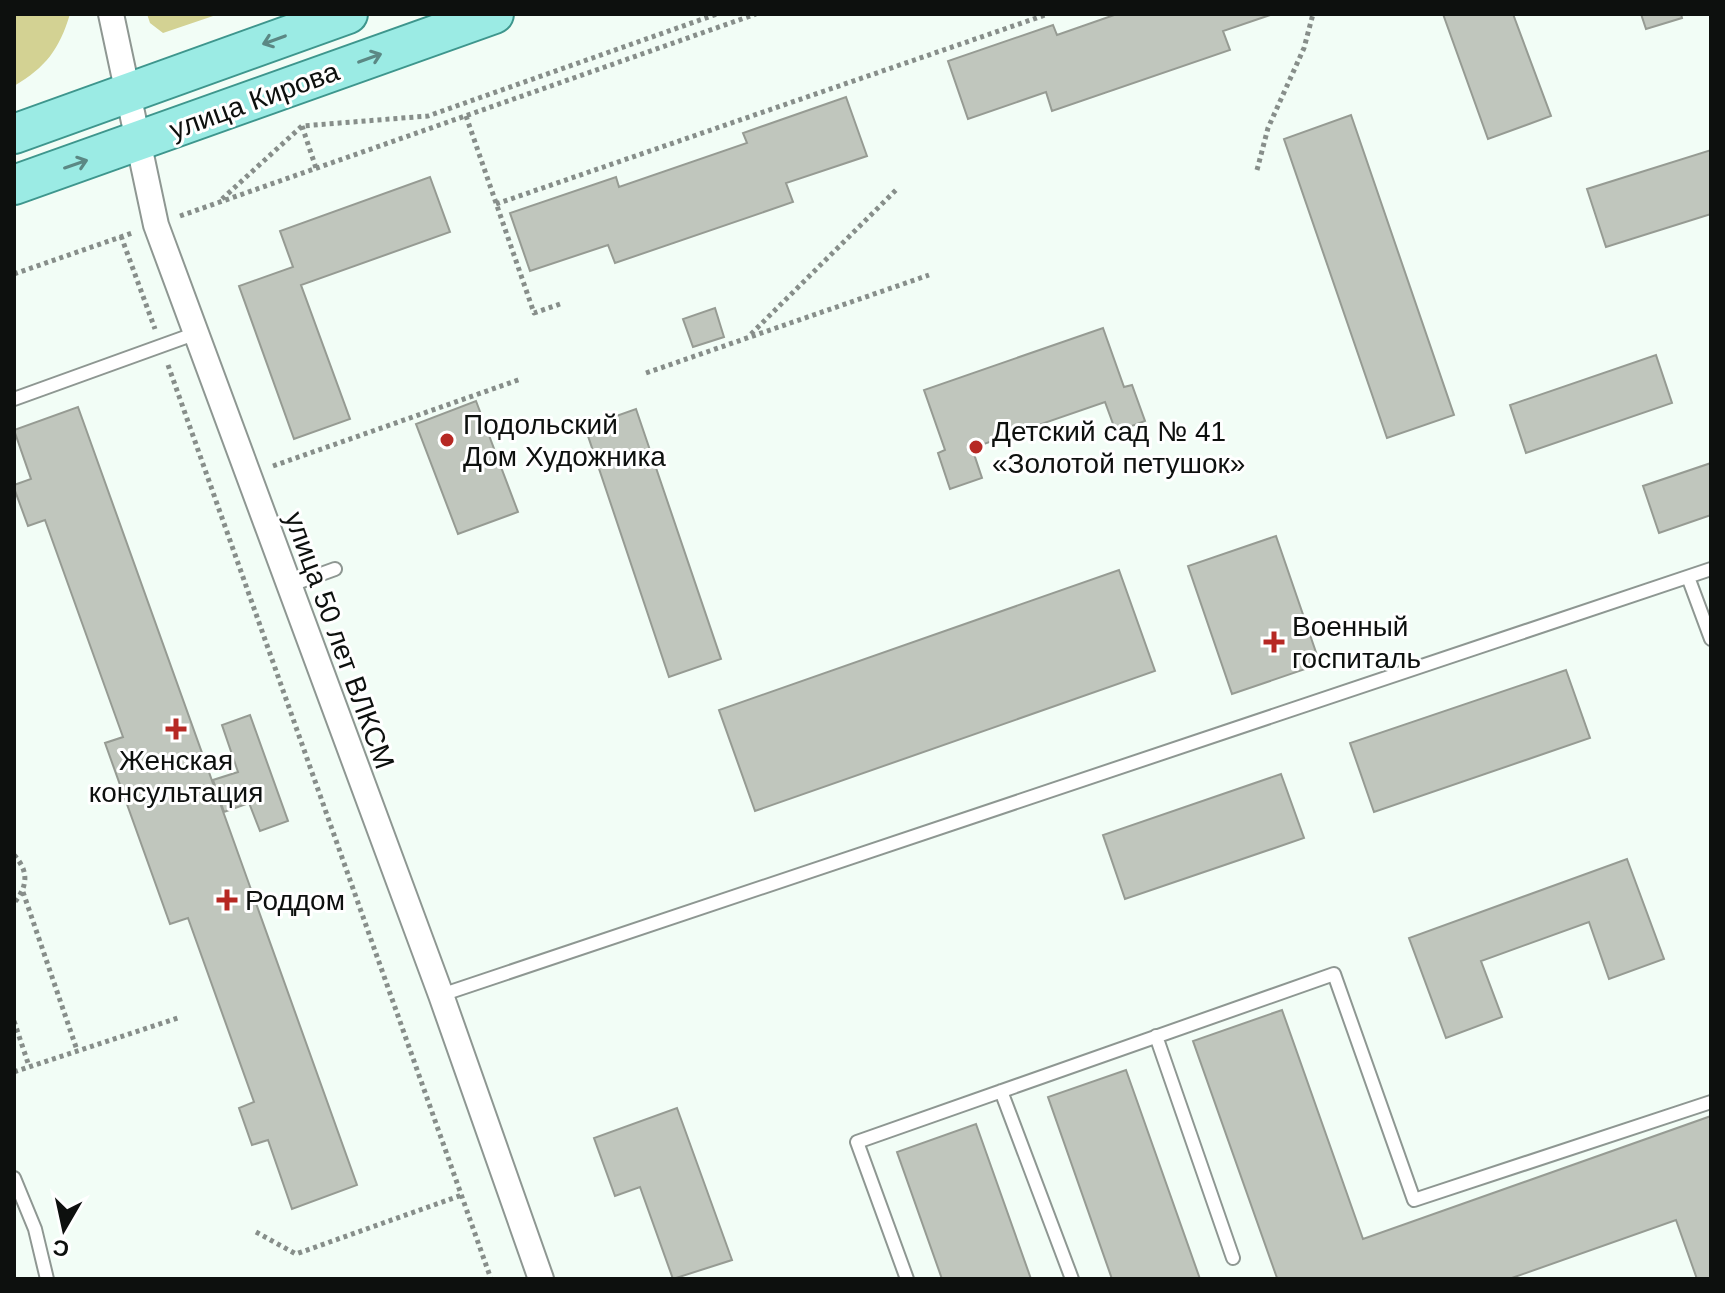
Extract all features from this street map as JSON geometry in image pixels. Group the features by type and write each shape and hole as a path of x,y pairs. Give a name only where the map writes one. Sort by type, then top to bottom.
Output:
{"main road":[{"name":"улица Кирова","path":"14,134 348,14"},
{"name":"улица Кирова","path":"14,185 494,14"}],"street":[{"name":"улица 50 лет ВЛКСМ","path":"111,14 156,225 441,995 541,1279"}],"lane":[{"path":"14,399 194,334"},
{"path":"288,586 335,569"},
{"path":"441,995 1711,569"},
{"path":"1688,577 1711,639"},
{"path":"907,1279 857,1142 1334,974 1414,1200 1711,1102"},
{"path":"1156,1036 1233,1258"},
{"path":"1001,1091 1072,1279"},
{"path":"14,1178 35,1229 47,1279"}],"path":[{"path":"219,202 302,126 428,116 717,14"},
{"path":"14,274 756,14"},
{"path":"496,204 1048,14"},
{"path":"1257,170 1268,128 1304,48 1313,14"},
{"path":"466,116 534,313 560,304"},
{"path":"302,126 316,168"},
{"path":"748,338 898,188"},
{"path":"121,236 491,1279"},
{"path":"646,373 929,275"},
{"path":"273,466 521,379"},
{"path":"14,855 23,864 26,878 23,892 14,903"},
{"path":"23,892 77,1050"},
{"path":"14,1072 178,1018"},
{"path":"14,1021 29,1066"},
{"path":"256,1232 296,1254 462,1195"}],"shaded area":[{"path":"14,14 70,14 50,56 35,72 14,86"},
{"path":"147,14 219,14 163,33 150,23"}],"building":[{"path":"1117,14 1273,14 1223,31 1230,50 1052,111 1046,92 968,119 948,61 1053,25 1057,35"},
{"path":"1443,14 1513,14 1551,116 1488,139"},
{"path":"1641,14 1681,14 1682,18 1646,29"},
{"path":"846,97 867,156 786,183 793,202 615,263 608,245 530,271 510,213 616,177 619,187 747,143 743,133"},
{"path":"1351,115 1454,415 1387,438 1284,139"},
{"path":"1711,150 1711,214 1606,247 1587,189"},
{"path":"430,177 450,232 301,285 350,419 294,439 239,286 293,267 280,231"},
{"path":"715,308 724,337 693,347 683,319"},
{"path":"1103,328 1124,387 1132,385 1145,421 1116,432 1105,402 972,448 982,478 950,489 938,453 945,450 924,390"},
{"path":"1656,355 1672,403 1526,453 1510,405"},
{"path":"476,401 518,512 458,534 416,424"},
{"path":"78,407 357,1185 292,1209 268,1140 252,1145 239,1108 254,1102 188,918 170,924 105,743 123,737 45,520 28,526 14,488 14,485 31,479 14,430"},
{"path":"636,409 721,659 669,677 585,427"},
{"path":"1711,463 1711,515 1659,533 1643,486"},
{"path":"1276,536 1320,664 1232,694 1188,566"},
{"path":"1119,570 1155,671 755,811 719,710"},
{"path":"1566,670 1590,738 1374,812 1350,743"},
{"path":"250,715 288,821 260,831 249,803 224,812 213,780 238,772 222,725"},
{"path":"1281,774 1304,838 1125,899 1103,835"},
{"path":"1627,859 1664,959 1609,979 1589,922 1481,961 1502,1017 1446,1038 1409,938"},
{"path":"1282,1010 1363,1239 1711,1116 1711,1279 1697,1279 1676,1220 1509,1279 1273,1279 1277,1278 1193,1041"},
{"path":"1126,1070 1200,1279 1112,1279 1048,1097"},
{"path":"677,1108 732,1260 673,1279 640,1187 615,1196 594,1138"},
{"path":"976,1124 1031,1279 942,1279 897,1152"}],"place":[{"name":"Подольский Дом Художника","path":"447,440"},
{"name":"Детский сад № 41 «Золотой петушок»","path":"976,447"},
{"name":"Военный госпиталь","path":"1274,642"},
{"name":"Женская консультация","path":"176,729"},
{"name":"Роддом","path":"227,900"}]}
